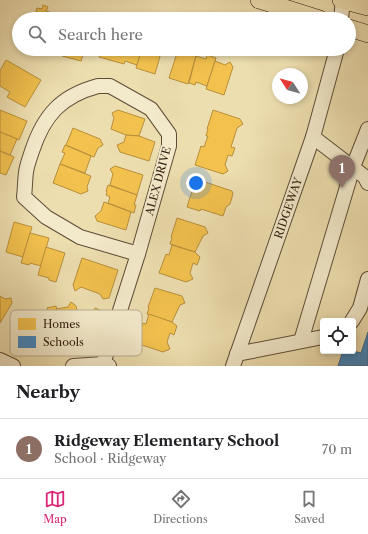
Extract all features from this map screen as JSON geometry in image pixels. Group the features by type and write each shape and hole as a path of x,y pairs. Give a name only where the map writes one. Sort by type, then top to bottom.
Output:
{"main road":[{"path":"259,0 298,12"},
{"path":"342,0 368,7"},
{"path":"356,30 368,34"}],"street":[{"path":"341,12 342,0"},
{"name":"RIDGEWAY","path":"235,360 314,137 335,56"},
{"name":"ALEX DRIVE","path":"122,310 138,254 169,146 169,134 151,109 110,86 98,86 83,90 64,100 50,115 37,136 26,170 24,196 46,217 80,237 138,254"},
{"path":"301,341 353,167 368,129"},
{"path":"314,137 365,177 368,183"},
{"path":"353,167 368,162"},
{"path":"354,318 360,308 368,279"},
{"path":"235,360 301,341 320,338"},
{"path":"0,360 13,366"},
{"path":"74,366 106,365"}],"building: Homes":[{"path":"43,5 48,7 46,11 49,12 36,12 37,8 42,9"},
{"path":"62,56 83,56 81,61"},
{"path":"140,56 137,65 125,61 124,64 99,57"},
{"path":"140,56 160,56 155,74 136,68"},
{"path":"176,56 196,56 188,84 169,78"},
{"path":"196,56 206,59 207,56 216,58 207,86 196,82 195,85 189,83"},
{"path":"6,60 41,80 25,107 7,97 10,92 0,86 0,71"},
{"path":"215,61 225,65 230,62 233,67 224,95 206,89"},
{"path":"0,110 27,121 19,140 0,132"},
{"path":"118,110 145,119 139,136 126,135 111,129 114,118 112,113"},
{"path":"213,110 240,119 243,124 237,128 231,147 235,148 232,156 228,155 225,165 228,171 223,174 195,165 201,146 204,147 208,136 206,136 207,129"},
{"path":"73,128 100,139 103,145 98,148 94,157 66,145"},
{"path":"0,132 17,139 10,155 0,151"},
{"path":"126,135 139,136 155,142 149,161 120,152 117,145 124,142"},
{"path":"65,145 91,156 85,173 60,164 65,153 62,152"},
{"path":"0,151 14,157 6,175 0,173"},
{"path":"60,164 91,176 87,187 88,191 81,194 53,183"},
{"path":"115,166 143,175 137,195 110,185 113,174 110,169"},
{"path":"196,179 232,191 233,194 230,204 226,207 223,216 201,209 200,211 187,207"},
{"path":"108,185 137,195 134,205 136,205 134,213 108,203 110,197 106,195 106,191"},
{"path":"104,202 131,212 126,230 97,221 95,216 101,211"},
{"path":"177,218 205,227 208,233 203,236 195,252 170,244"},
{"path":"14,222 32,227 23,257 6,252"},
{"path":"30,233 49,238 41,266 30,263 29,265 21,263"},
{"path":"172,245 195,252 200,257 197,265 193,263 190,273 193,279 186,282 159,273 166,254 169,255"},
{"path":"46,247 65,253 56,282 38,275"},
{"path":"82,258 118,270 109,298 103,299 100,294 81,287 75,291 73,285"},
{"path":"155,288 182,296 185,303 180,305 172,322 147,314"},
{"path":"0,296 5,299 11,298 12,303 0,323"},
{"path":"71,302 76,306 77,310 56,310 56,309 68,307"},
{"path":"56,306 57,310 48,310 47,308"},
{"path":"149,314 172,322 177,326 174,335 170,333 167,342 170,349 163,352 142,345 142,326 143,323 146,324"}],"building: Schools":[{"path":"368,332 368,366 338,366 342,354 356,354 356,352 361,353"}],"place":[{"name":"Ridgeway Elementary School","path":"342,188"}]}
